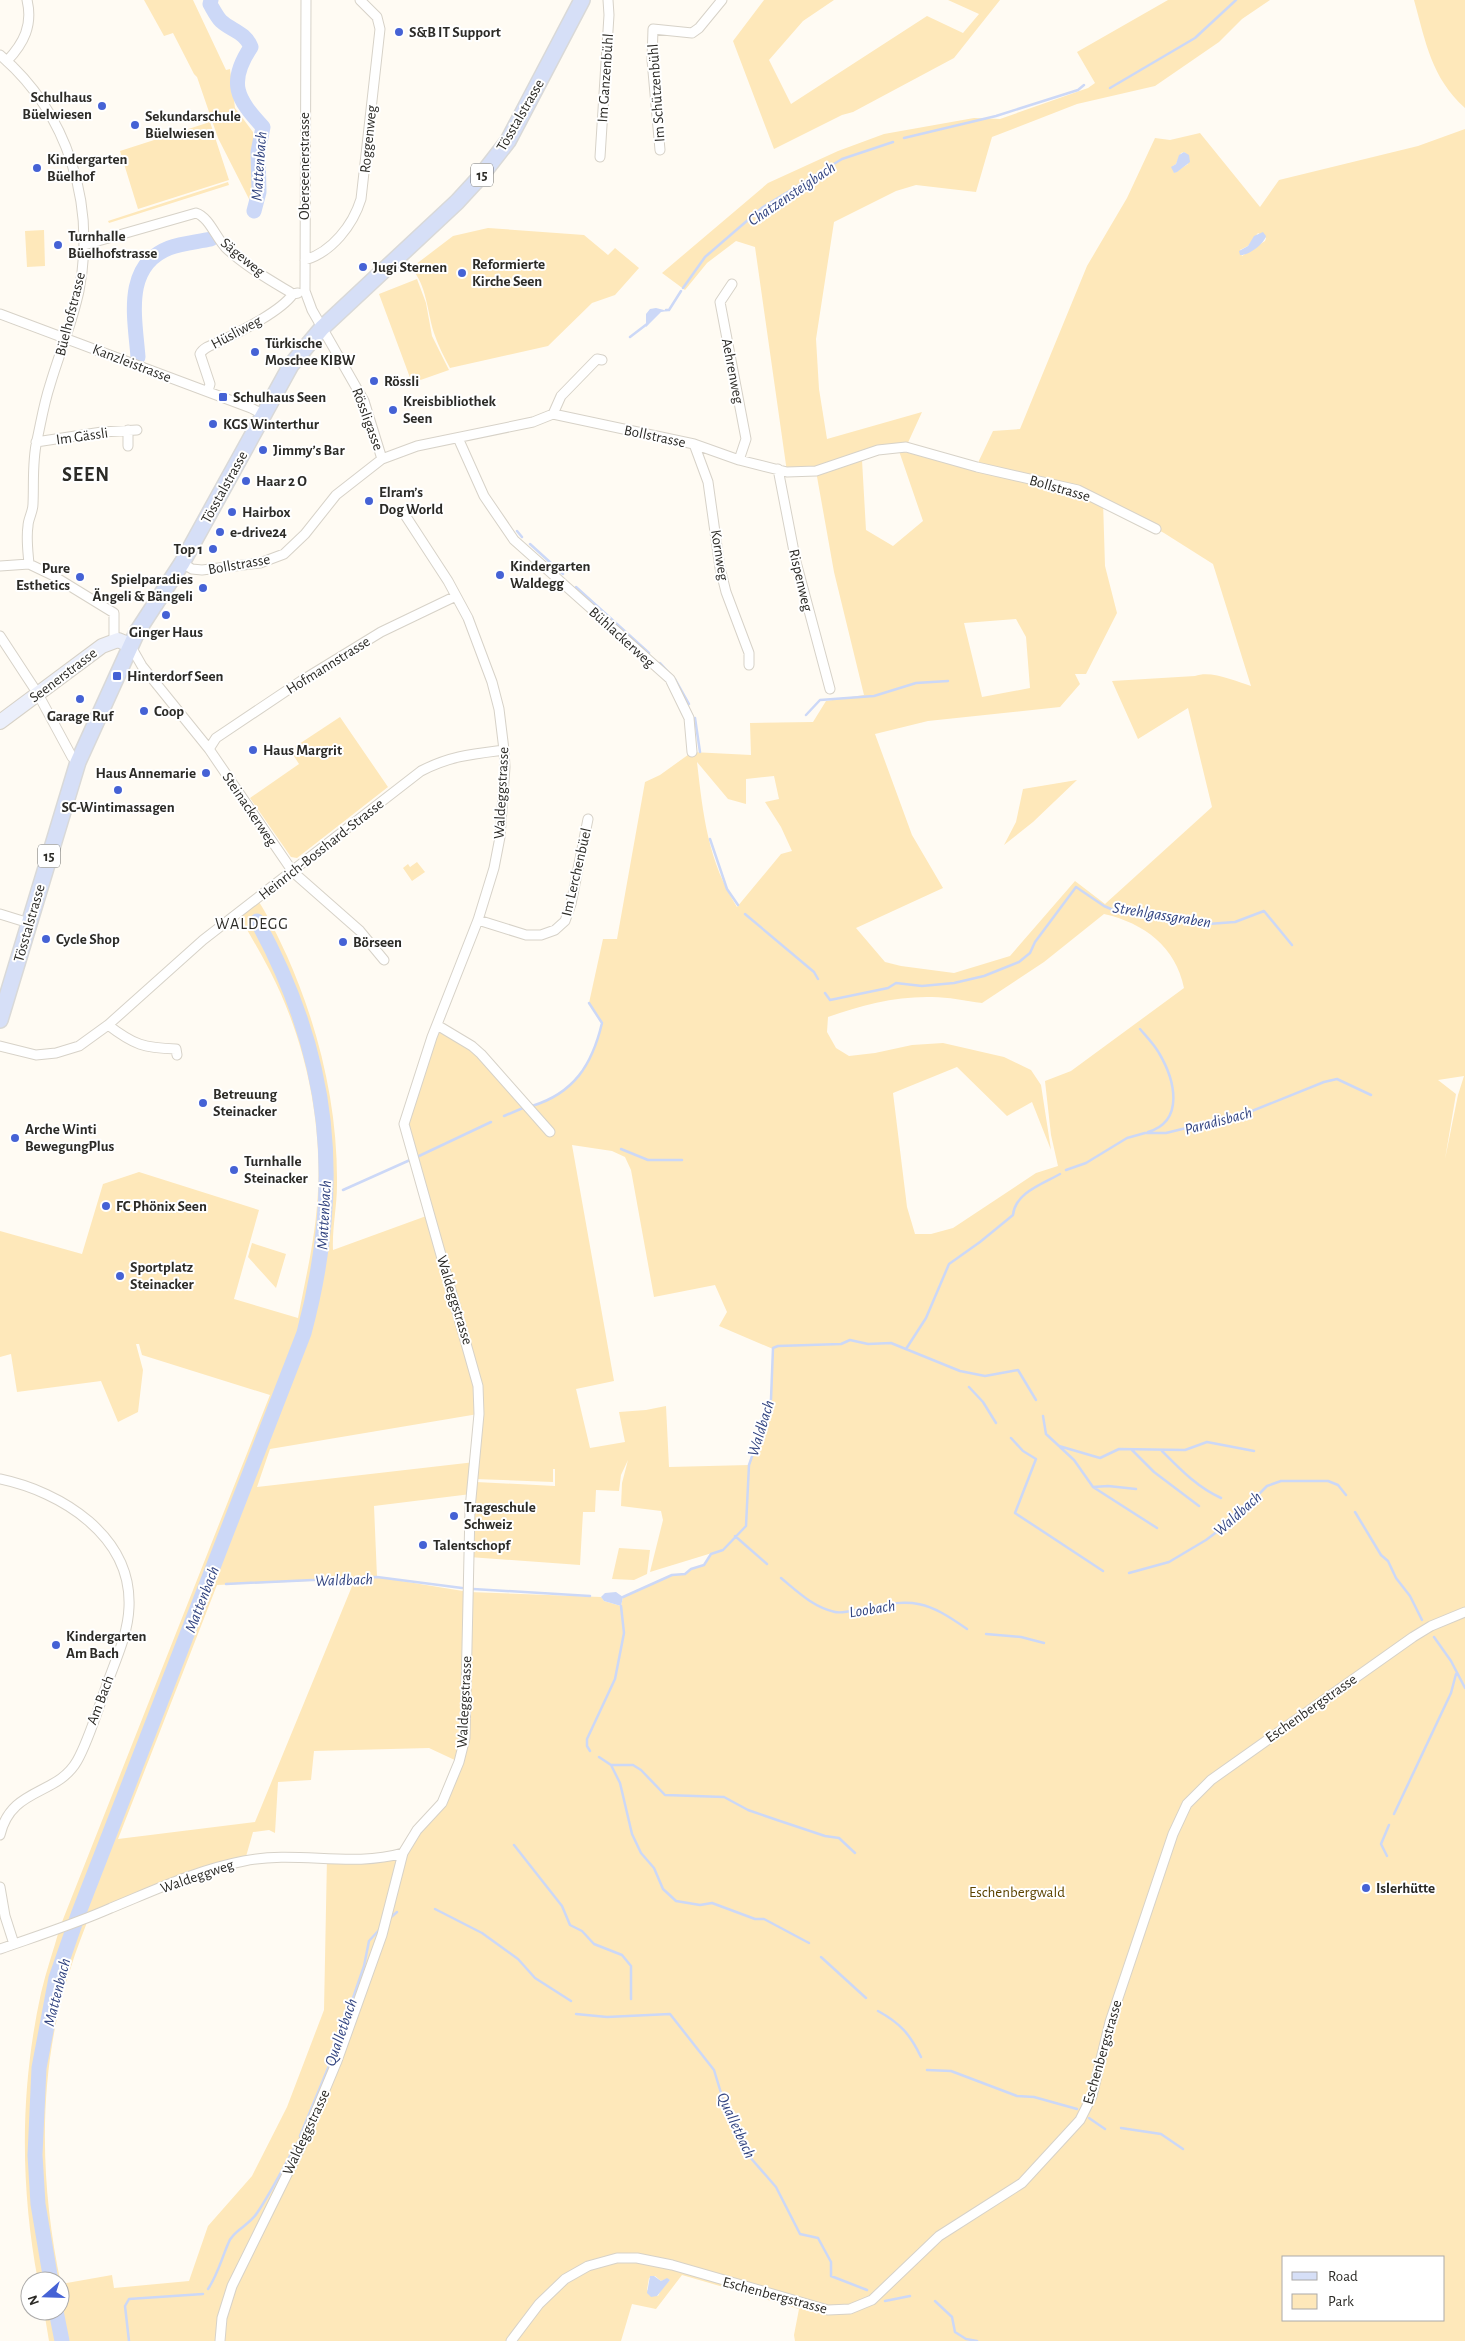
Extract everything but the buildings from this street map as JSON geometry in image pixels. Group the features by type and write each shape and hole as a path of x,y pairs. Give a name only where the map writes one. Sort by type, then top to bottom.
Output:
{"main road":[{"name":"Tösstalstrasse","path":"0,1020 78,762 130,645 182,563 291,365 322,328 457,202 508,141 529,103 577,1"},
{"name":"Seenerstrasse","path":"0,722 102,646 118,640 130,645"}],"street":[{"path":"4,58 26,36 30,21 26,0"},
{"name":"Oberseenerstrasse","path":"306,0 304,260 306,291 312,310 322,328"},
{"name":"Roggenweg","path":"304,260 326,250 353,220 361,199 380,29 377,16 360,0"},
{"name":"Im Ganzenbühl","path":"600,157 609,16 608,0"},
{"name":"Im Schützenbühl","path":"660,150 652,60 653,29 692,33 699,28 722,0"},
{"name":"Büelhofstrasse","path":"4,58 38,95 61,132 76,178 84,222 84,245 79,290 50,386 36,442 33,508 28,526 29,564"},
{"name":"Sägeweg","path":"84,245 196,213 204,217 226,248 251,268 293,294"},
{"name":"Aehrenweg","path":"732,284 720,302 746,439 739,460"},
{"name":"Hüsliweg","path":"208,391 210,384 200,354 202,350 285,305 293,294 306,291"},
{"name":"Kanzleistrasse","path":"0,314 208,391 264,415"},
{"name":"Rössligasse","path":"322,328 349,373 372,422 382,459"},
{"path":"553,414 561,396 597,359 602,360"},
{"name":"Bollstrasse","path":"182,563 197,570 213,570 260,563 284,554 305,534 336,495 382,459 417,446 533,422 553,414 694,444 739,460 787,472 816,471 878,450 906,447 977,467 1078,490 1156,528"},
{"name":"Im Gässli","path":"36,442 132,430 128,446"},
{"name":"Bühlackerweg","path":"458,438 484,496 514,540 670,679 689,718 692,752"},
{"name":"Kornweg","path":"694,444 708,482 724,584 749,653 749,665"},
{"name":"Rispenweg","path":"778,469 796,562 830,689"},
{"name":"Waldeggstrasse","path":"220,2341 222,2318 232,2286 304,2140 337,2060 383,1931 403,1854 418,1830 442,1803 463,1751 470,1509 479,1414 478,1386 470,1352 408,1144 404,1124 437,1025 478,920 494,868 500,837 505,767 499,710 481,650 456,596 405,515"},
{"path":"0,566 29,564 52,574 114,613 114,641"},
{"name":"Hofmannstrasse","path":"209,749 216,738 303,680 388,628 456,596"},
{"path":"0,636 38,694 72,757 78,762"},
{"name":"Steinackerweg","path":"130,645 151,678 209,749 293,872 360,931 384,960"},
{"name":"Heinrich-Bosshard-Strasse","path":"0,1046 36,1055 56,1053 79,1046 108,1025 203,940 293,872 420,771 442,760 472,753 504,750"},
{"name":"Im Lerchenbüel","path":"478,920 526,936 541,935 555,930 565,921 571,904 588,819"},
{"path":"0,914 29,922"},
{"path":"108,1025 127,1040 149,1048 176,1049 177,1055"},
{"path":"437,1025 472,1046 481,1054 550,1132"},
{"name":"Am Bach","path":"0,1479 35,1489 91,1521 118,1554 126,1578 130,1606 126,1631 76,1762 59,1780 24,1798 10,1812 2,1826 0,1835"},
{"name":"Eschenbergstrasse","path":"511,2341 539,2304 565,2279 588,2266 618,2258 637,2258 672,2265 828,2310 850,2309 872,2300 946,2231 1022,2183 1083,2116 1094,2090 1112,2016 1173,1834 1181,1815 1191,1799 1220,1772 1413,1637 1437,1623 1465,1612"},
{"name":"Waldeggweg","path":"0,1948 82,1919 188,1876 245,1860 294,1855 372,1860 403,1854"},
{"path":"0,1887 5,1916 14,1944"}],"green space":[{"path":"144,0 193,0 226,70 230,69 235,108 253,132 253,201 250,201 218,138 197,77 173,33 164,36"},
{"path":"764,0 834,0 803,21 769,60 791,104 927,16 963,33 979,14 948,0 1000,0 954,58 853,112 842,115 774,149 733,41"},
{"name":"Eschenbergwald","path":"1168,0 1270,0 1242,19 1219,42 1155,86 1077,104 992,137 976,192 916,185 896,191 834,222 816,339 819,389 827,439 922,412 906,447 878,450 862,460 866,530 893,546 923,521 899,451 976,467 993,431 1020,429 1087,266 1127,198 1155,138 1170,140 1200,133 1260,207 1279,180 1418,146 1465,129 1465,2341 795,2341 794,2335 799,2309 682,2275 656,2309 632,2304 621,2341 49,2341 46,2321 70,2321 70,2282 112,2275 114,2288 189,2281 208,2226 252,2176 287,2107 324,2010 327,1857 395,1856 437,1810 459,1762 429,1748 314,1751 311,1780 278,1782 275,1833 269,1830 253,1832 245,1860 89,1917 60,2005 47,2085 46,2165 49,2205 59,2271 36,2271 28,2209 25,2137 26,2101 34,2029 45,1976 60,1927 270,1395 142,1355 139,1344 136,1344 143,1370 138,1412 118,1422 101,1381 17,1392 11,1354 0,1357 0,1231 82,1254 103,1184 139,1172 259,1210 234,1299 298,1318 316,1220 318,1145 310,1085 294,1026 270,971 238,914 257,899 277,934 298,983 324,1068 334,1126 336,1156 337,1193 333,1250 429,1215 404,1124 437,1025 472,1046 532,1106 547,1100 570,1085 587,1064 593,1052 602,1023 589,1003 603,939 617,939 645,782 660,775 692,752 751,755 750,723 813,722 826,701 864,695 834,572 816,471 787,472 755,247 736,241 707,263 685,290 662,273 768,183 838,151 884,134 974,118 1000,119 1088,88 1095,83 1077,52","holes":["1185,152 1188,164 1174,173 1173,166 1176,164 1181,153","1258,233 1266,238 1265,241 1242,256 1240,250 1248,246","1103,501 1164,533 1213,564 1251,686 1208,674 1112,681 1138,739 1188,708 1212,807 1105,904 1075,881 1010,956 954,973 885,962 856,928 943,888 912,835 875,734 928,721 1060,707 1080,684 1075,674 1086,674 1117,613 1105,566","1016,619 1026,637 1030,688 982,697 964,623","697,762 728,799 746,804 746,779 774,776 779,799 765,802 781,827 792,851 781,854 737,907 719,872 708,837","1104,914 1132,924 1156,939 1174,960 1184,988 1071,1071 1045,1081 1051,1135 1058,1166 1036,1173 953,1228 931,1234 915,1234 907,1207 893,1093 957,1067 1007,1116 1032,1102 1051,1150 1041,1085 1031,1070 1004,1057 943,1043 912,1045 875,1053 849,1056 836,1048 827,1032 828,1017 866,1005 906,998 938,997 982,1003 1044,962","1464,1076 1458,1095 1445,1159 1456,1094 1438,1080","572,1145 612,1151 625,1157 631,1170 654,1297 715,1285 727,1312 719,1326 773,1349 771,1399 760,1422 758,1439 749,1465 669,1467 666,1406 619,1412 625,1442 590,1448 576,1389 614,1381","478,1414 475,1462 257,1487 270,1449","628,1460 622,1483 621,1506 661,1511 663,1520 650,1572 712,1553 704,1565 691,1569 685,1574 672,1575 623,1597 621,1606 604,1601 601,1597 469,1592 377,1577 374,1506 471,1494 474,1479 553,1482 553,1469 555,1469 555,1486 476,1482 469,1557 580,1565 583,1512 595,1512 596,1490 619,1491 621,1475","355,1579 255,1822 118,1839 217,1585","655,2276 661,2281 670,2280 663,2286 658,2296 647,2290 649,2278"]},
{"path":"1414,0 1465,0 1465,108 1444,84 1437,72 1426,45"},
{"path":"210,122 229,180 138,209 120,151"},
{"path":"228,182 229,185 109,223 108,221"},
{"path":"488,228 584,235 608,255 615,248 639,268 615,295 592,303 548,346 450,368 434,333 420,282 411,268 453,236"},
{"path":"44,230 45,266 27,267 25,231"},
{"path":"417,279 426,303 432,336 449,370 412,383 379,294"},
{"path":"340,717 388,787 297,858 291,857 250,798 299,764 290,750"},
{"path":"1077,780 1033,822 1004,845 1016,822 1023,789"},
{"path":"417,862 425,872 412,881 403,868 408,864 410,867"},
{"path":"252,1243 286,1254 276,1288 248,1257"},
{"path":"619,1548 650,1550 647,1574 634,1580 612,1579"}],"water":[{"path":"1184,152 1189,155 1190,162 1174,173 1171,167 1176,164 1179,155"},
{"path":"1263,232 1266,236 1259,246 1247,254 1240,255 1239,251 1248,246 1254,236"},
{"path":"656,308 668,311 661,312 646,327 646,314 650,309"},
{"path":"616,1592 623,1597 621,1606 604,1601 601,1597 605,1593"},
{"path":"650,2276 654,2276 661,2281 667,2278 670,2280 657,2296 651,2297 647,2293"}],"waterway":[{"name":"Mattenbach","path":"211,0 210,4 220,19 242,35 251,47 239,71 237,81 241,99 263,127 258,152 259,192 254,211"},
{"name":"Chatzensteigbach","path":"1110,88 1195,38 1236,0"},
{"name":"Chatzensteigbach","path":"904,138 996,116 1078,90 1084,85"},
{"name":"Chatzensteigbach","path":"683,288 705,257 763,207 842,159 893,142"},
{"name":"Mattenbach","path":"138,357 134,310 138,280 144,267 154,256 169,248 211,239"},
{"name":"Chatzensteigbach","path":"666,310 669,310 681,291"},
{"name":"Chatzensteigbach","path":"630,337 647,324"},
{"name":"Strehlgassgraben","path":"517,531 522,537"},
{"name":"Strehlgassgraben","path":"530,544 563,574"},
{"name":"Strehlgassgraben","path":"576,587 649,653"},
{"name":"Strehlgassgraben","path":"660,663 671,675"},
{"name":"Strehlgassgraben","path":"675,679 689,704"},
{"path":"806,715 820,700 874,696 916,683 948,681"},
{"name":"Strehlgassgraben","path":"695,718 700,752"},
{"name":"Strehlgassgraben","path":"710,839 727,889 738,905"},
{"name":"Strehlgassgraben","path":"825,993 830,1000 888,988 896,983 922,986 954,983 984,976 1019,962 1030,953 1035,942 1076,887 1111,909 1208,924 1235,922 1264,911 1292,945"},
{"name":"Strehlgassgraben","path":"745,914 814,972 818,979"},
{"name":"Mattenbach","path":"49,2271 38,2204 35,2155 39,2068 56,1978 78,1915 304,1333 316,1278 324,1225 326,1173 323,1122 315,1071 301,1021 282,971 257,921"},
{"path":"532,1106 547,1100 570,1085 587,1064 593,1052 602,1023 589,1003"},
{"path":"1140,1029 1155,1046 1165,1064 1172,1087 1173,1098 1172,1109 1168,1119 1160,1127 1148,1132"},
{"name":"Paradisbach","path":"1066,1170 1086,1163 1127,1138 1145,1133 1166,1133 1247,1113 1324,1082 1337,1079 1371,1095"},
{"path":"504,1116 523,1108"},
{"path":"419,1156 491,1122"},
{"path":"621,1149 648,1160 682,1160"},
{"path":"343,1190 410,1160"},
{"name":"Paradisbach","path":"906,1349 926,1318 949,1264 1013,1215 1019,1201 1030,1190 1060,1174"},
{"name":"Waldbach","path":"623,1597 672,1575 685,1574 691,1569 704,1565 711,1554 723,1550 746,1526 749,1465 758,1439 760,1422 771,1399 773,1348 778,1346 841,1344 850,1340 868,1344 891,1343 960,1371 985,1376 1018,1370 1036,1400"},
{"name":"Waldbach","path":"969,1387 983,1402 996,1423"},
{"path":"1043,1416 1046,1434 1059,1446 1100,1458 1119,1449 1185,1450 1207,1442 1254,1451"},
{"name":"Waldbach","path":"1011,1438 1023,1451 1036,1459 1015,1513 1103,1571"},
{"path":"1060,1447 1074,1460 1093,1487 1157,1528"},
{"path":"1132,1450 1154,1472 1199,1506"},
{"path":"1162,1451 1197,1483 1221,1498"},
{"name":"Waldbach","path":"1129,1573 1169,1562 1206,1540 1234,1519 1267,1486 1281,1481 1328,1481 1338,1485 1346,1495"},
{"path":"1093,1487 1108,1486 1136,1489"},
{"name":"Waldbach","path":"1355,1512 1381,1555 1388,1561 1396,1578 1410,1596 1422,1620"},
{"name":"Loobach","path":"735,1536 767,1564"},
{"name":"Waldbach","path":"226,1584 377,1577 462,1588"},
{"name":"Loobach","path":"781,1578 800,1594 827,1610 846,1612 896,1603 920,1604 941,1612 967,1629"},
{"name":"Waldbach","path":"204,1586 209,1586"},
{"name":"Waldbach","path":"473,1589 590,1596"},
{"path":"590,1751 587,1746 587,1739 615,1679 624,1633 621,1606"},
{"path":"986,1634 1021,1637 1044,1643"},
{"name":"Waldbach","path":"1434,1637 1451,1661 1465,1688"},
{"path":"1394,1814 1451,1693 1456,1674"},
{"path":"599,1757 611,1765 620,1783 632,1834 641,1853 654,1868 663,1889 676,1901 700,1905 712,1903 755,1919 764,1919 809,1943"},
{"path":"611,1765 633,1765 641,1770 665,1795 724,1797 748,1810 825,1836 839,1838 855,1853"},
{"path":"1387,1856 1381,1844 1389,1825"},
{"path":"514,1845 562,1906 570,1925 582,1931 594,1944 622,1955 631,1966 631,1999"},
{"name":"Qualletbach","path":"435,1909 482,1933 518,1959 535,1978 571,2001"},
{"name":"Qualletbach","path":"390,1918 397,1912"},
{"name":"Qualletbach","path":"300,2136 333,2056 364,1966 369,1941 379,1930"},
{"path":"821,1957 866,1998"},
{"path":"878,2011 904,2030 921,2057"},
{"name":"Qualletbach","path":"576,2014 607,2017 670,2014 714,2070 725,2106 736,2121 749,2156 776,2187 800,2234 818,2238 831,2262 831,2276 867,2290"},
{"path":"927,2070 951,2071 1017,2096 1034,2097 1077,2109"},
{"path":"1089,2118 1105,2129"},
{"path":"1121,2128 1161,2134 1183,2149"},
{"name":"Qualletbach","path":"208,2289 217,2273 230,2239 257,2213 297,2143"},
{"name":"Qualletbach","path":"129,2341 125,2306 129,2299 203,2294"},
{"name":"Qualletbach","path":"885,2301 910,2296"},
{"name":"Qualletbach","path":"935,2301 952,2317 955,2332 966,2339 977,2341"},
{"name":"Mattenbach","path":"58,2321 62,2341"}],"place":[{"name":"S&B IT Support","path":"399,32"},
{"name":"Schulhaus Büelwiesen","path":"102,106"},
{"name":"Sekundarschule Büelwiesen","path":"135,125"},
{"name":"Kindergarten Büelhof","path":"37,168"},
{"name":"Turnhalle Büelhofstrasse","path":"58,245"},
{"name":"Jugi Sternen","path":"363,267"},
{"name":"Reformierte Kirche Seen","path":"462,273"},
{"name":"Türkische Moschee KIBW","path":"255,352"},
{"name":"Rössli","path":"374,381"},
{"name":"Schulhaus Seen","path":"223,397"},
{"name":"Kreisbibliothek Seen","path":"393,410"},
{"name":"KGS Winterthur","path":"213,424"},
{"name":"Jimmy’s Bar","path":"263,450"},
{"name":"Haar 2 O","path":"246,481"},
{"name":"Elram’s Dog World","path":"369,501"},
{"name":"Hairbox","path":"232,512"},
{"name":"e-drive24","path":"220,532"},
{"name":"Top 1","path":"213,549"},
{"name":"Kindergarten Waldegg","path":"500,575"},
{"name":"Pure Esthetics","path":"80,577"},
{"name":"Spielparadies Ängeli & Bängeli","path":"203,588"},
{"name":"Ginger Haus","path":"166,615"},
{"name":"Hinterdorf Seen","path":"117,676"},
{"name":"Garage Ruf","path":"80,699"},
{"name":"Coop","path":"144,711"},
{"name":"Haus Margrit","path":"253,750"},
{"name":"Haus Annemarie","path":"206,773"},
{"name":"SC-Wintimassagen","path":"118,790"},
{"name":"Cycle Shop","path":"46,939"},
{"name":"Börseen","path":"343,942"},
{"name":"Betreuung Steinacker","path":"203,1103"},
{"name":"Arche Winti BewegungPlus","path":"15,1138"},
{"name":"Turnhalle Steinacker","path":"234,1170"},
{"name":"FC Phönix Seen","path":"106,1206"},
{"name":"Sportplatz Steinacker","path":"120,1276"},
{"name":"Trageschule Schweiz","path":"454,1516"},
{"name":"Talentschopf","path":"423,1545"},
{"name":"Kindergarten Am Bach","path":"56,1645"},
{"name":"Islerhütte","path":"1366,1888"}],"district":[{"name":"SEEN","path":"86,474"},
{"name":"WALDEGG","path":"252,923"}]}
